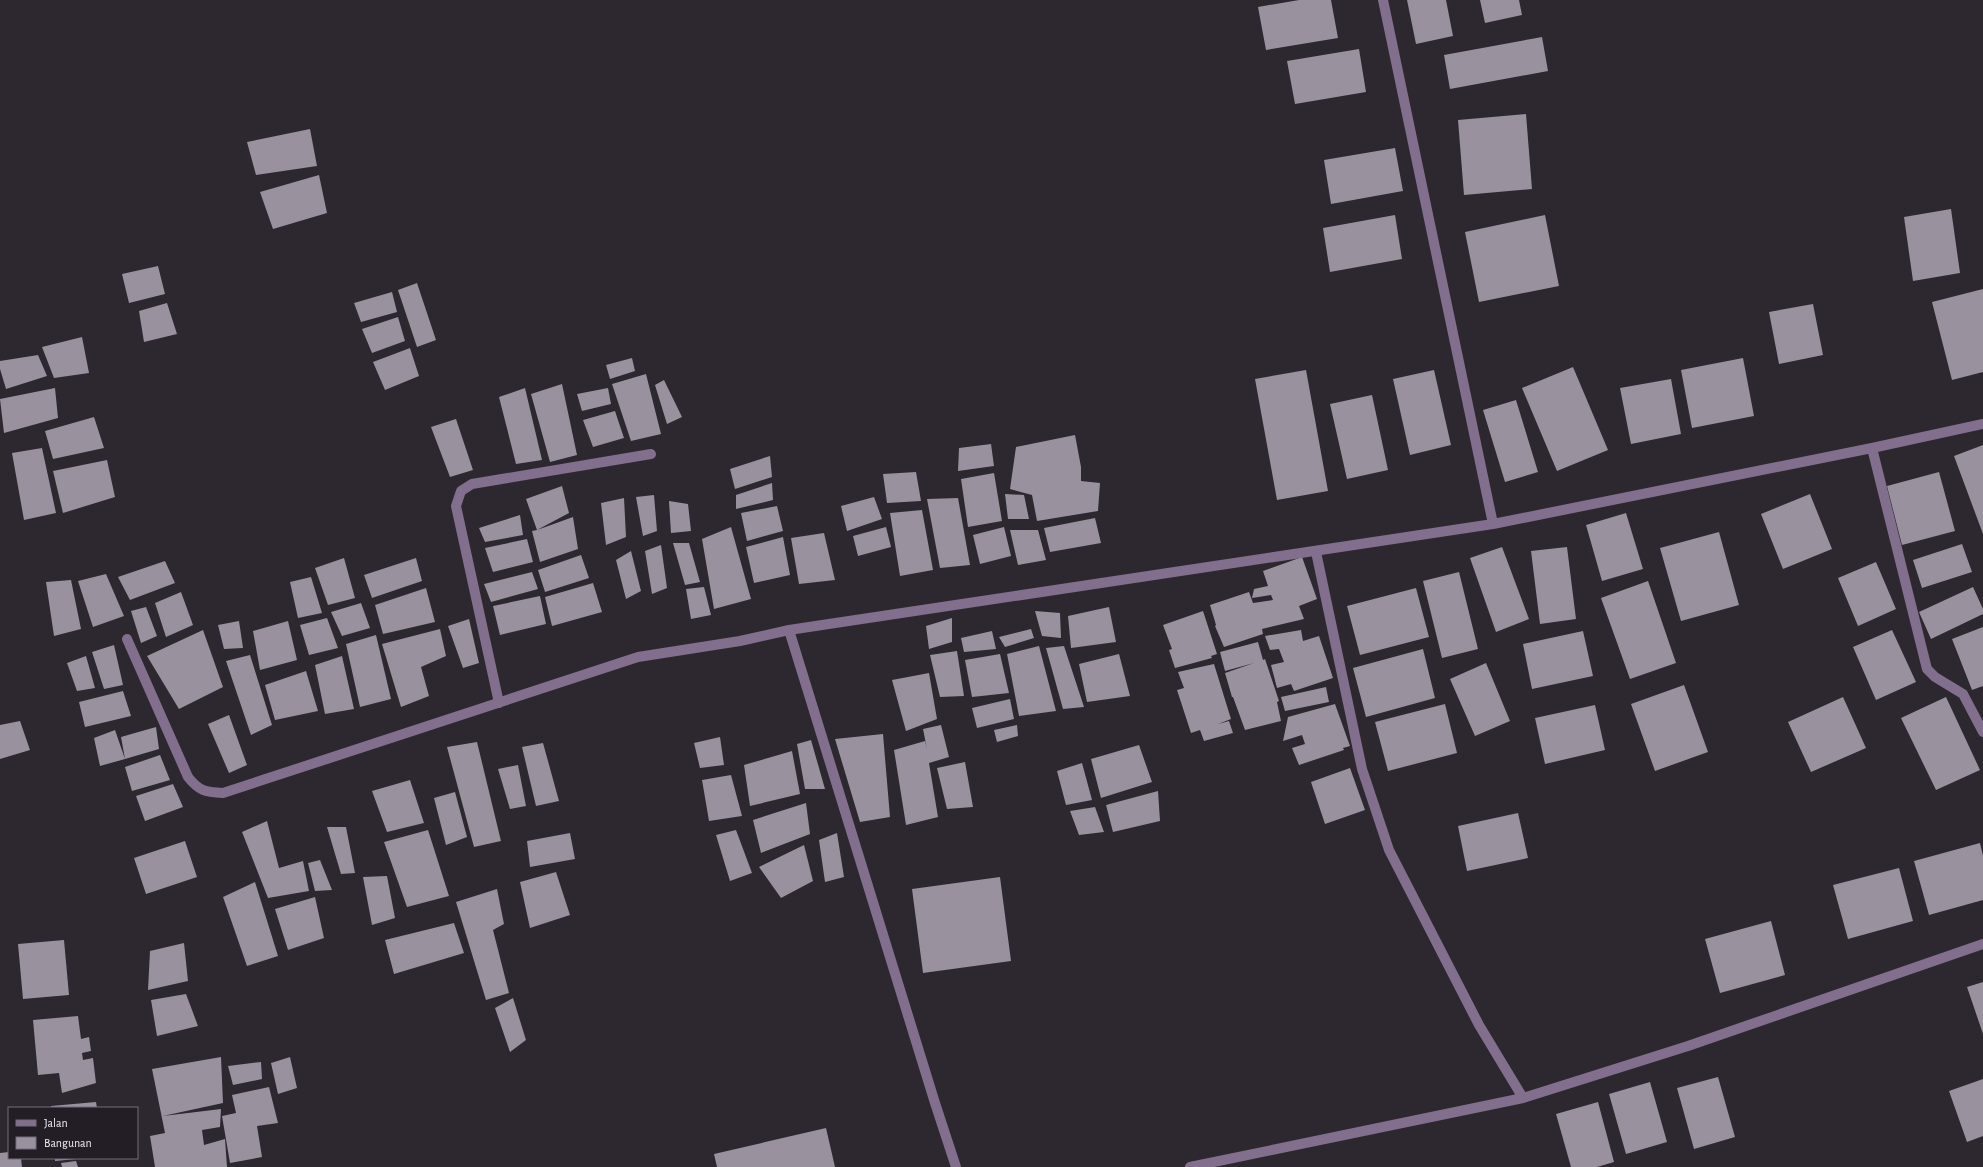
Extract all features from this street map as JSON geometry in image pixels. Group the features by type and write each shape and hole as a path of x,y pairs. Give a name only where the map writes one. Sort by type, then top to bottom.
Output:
{"street":[{"path":"1383,0 1494,524"},
{"path":"127,639 188,777 196,788 208,792 223,793 638,657 740,641 789,630 1316,552 1494,524 1872,448 1983,424"},
{"path":"1872,448 1927,668 1935,677 1963,694 1983,732"},
{"path":"500,703 456,506 461,491 472,484 651,454"},
{"path":"1316,552 1362,769 1386,843 1458,987 1479,1026 1523,1098"},
{"path":"789,630 934,1103 956,1167"},
{"path":"1190,1167 1523,1098 1688,1046 1983,944"}],"building":[{"path":"1299,0 1331,0 1338,38 1266,50 1258,7"},
{"path":"1407,0 1446,0 1453,36 1416,44"},
{"path":"1480,0 1519,0 1522,15 1485,23"},
{"path":"1542,37 1548,71 1450,89 1444,55"},
{"path":"1359,49 1366,92 1295,104 1287,61"},
{"path":"1526,114 1532,189 1464,195 1458,120"},
{"path":"310,129 317,166 256,175 247,142"},
{"path":"1395,148 1403,191 1331,204 1324,160"},
{"path":"319,175 327,213 273,229 260,192"},
{"path":"1951,209 1960,273 1913,281 1904,217"},
{"path":"1395,215 1402,259 1330,272 1323,228"},
{"path":"1545,215 1559,286 1479,302 1465,232"},
{"path":"158,266 165,294 129,303 122,274"},
{"path":"417,283 436,340 417,347 398,290"},
{"path":"1983,289 1983,372 1952,380 1932,302"},
{"path":"392,292 397,312 361,322 354,303"},
{"path":"167,303 177,334 144,342 139,311"},
{"path":"1813,304 1823,355 1779,364 1769,312"},
{"path":"398,317 405,341 372,353 362,329"},
{"path":"82,337 89,373 54,378 42,347"},
{"path":"410,348 419,376 385,390 373,362"},
{"path":"38,355 47,376 6,389 0,369 0,361"},
{"path":"632,358 635,371 610,379 606,365"},
{"path":"1743,358 1754,416 1692,428 1681,370"},
{"path":"1573,367 1608,450 1557,471 1522,388"},
{"path":"1306,370 1328,491 1277,500 1255,379"},
{"path":"1434,370 1451,445 1410,455 1393,379"},
{"path":"646,374 661,434 631,441 612,384"},
{"path":"1671,379 1681,434 1631,444 1620,388"},
{"path":"664,380 682,417 667,424 655,385"},
{"path":"562,384 577,455 550,462 531,394"},
{"path":"55,388 58,418 4,433 0,399"},
{"path":"525,388 542,460 516,464 499,397"},
{"path":"608,388 611,404 582,411 577,394"},
{"path":"1372,395 1388,470 1347,479 1330,404"},
{"path":"1516,400 1538,472 1505,482 1483,410"},
{"path":"615,411 624,438 593,447 583,420"},
{"path":"94,417 104,448 53,459 45,431"},
{"path":"456,419 473,470 450,477 431,427"},
{"path":"1075,435 1081,467 1081,481 1100,483 1098,511 1037,521 1032,495 1010,489 1016,447"},
{"path":"991,444 994,466 958,471 959,448"},
{"path":"1983,445 1983,534 1954,456"},
{"path":"42,448 56,513 24,520 12,453"},
{"path":"770,456 772,477 735,489 730,469"},
{"path":"107,460 115,497 63,513 53,471"},
{"path":"916,472 921,501 887,503 883,474"},
{"path":"1939,472 1955,531 1902,545 1887,486"},
{"path":"994,473 1002,521 968,527 961,479"},
{"path":"772,483 773,500 736,509 736,495"},
{"path":"562,486 569,513 537,530 526,499"},
{"path":"1005,494 1024,495 1029,519 1008,519"},
{"path":"1810,494 1832,549 1783,569 1761,514"},
{"path":"654,495 657,531 643,536 636,497"},
{"path":"874,497 882,519 847,531 841,506"},
{"path":"624,498 626,537 606,545 601,503"},
{"path":"958,498 970,565 940,568 927,499"},
{"path":"669,501 688,504 691,531 671,533"},
{"path":"777,506 783,531 747,541 741,513"},
{"path":"922,510 933,570 900,576 890,513"},
{"path":"1626,513 1643,569 1602,581 1586,525"},
{"path":"520,515 523,535 485,542 479,528"},
{"path":"573,517 578,549 540,562 532,531"},
{"path":"1095,518 1101,543 1050,552 1044,528"},
{"path":"731,527 751,599 714,609 702,539"},
{"path":"886,527 891,547 858,556 853,536"},
{"path":"1004,527 1011,556 980,564 973,535"},
{"path":"1010,530 1038,530 1046,560 1018,565"},
{"path":"1719,532 1739,605 1681,621 1660,548"},
{"path":"824,533 835,580 799,584 791,538"},
{"path":"783,537 790,575 754,583 746,547"},
{"path":"527,539 533,562 493,572 485,548"},
{"path":"673,543 689,543 700,582 685,585"},
{"path":"1962,544 1972,572 1922,588 1913,560"},
{"path":"661,545 667,588 652,594 645,551"},
{"path":"1502,547 1529,619 1496,632 1470,558"},
{"path":"1567,547 1576,619 1540,624 1531,551"},
{"path":"631,551 641,591 626,599 616,560"},
{"path":"581,555 589,578 545,592 538,570"},
{"path":"1302,557 1317,599 1299,606 1304,619 1262,629 1263,634 1224,647 1215,626 1216,625 1210,605 1249,592 1253,603 1273,600 1271,595 1252,598 1254,589 1268,586 1263,571"},
{"path":"344,558 355,598 328,605 315,568"},
{"path":"416,558 422,581 372,598 364,575"},
{"path":"165,561 175,583 130,600 118,577"},
{"path":"1876,562 1896,609 1858,626 1838,578"},
{"path":"532,572 538,589 491,602 484,584"},
{"path":"1459,572 1478,649 1442,658 1423,581"},
{"path":"106,574 124,616 93,627 78,581"},
{"path":"311,577 322,613 298,618 290,582"},
{"path":"71,580 81,629 54,636 46,582"},
{"path":"1648,581 1676,663 1630,679 1601,598"},
{"path":"593,583 602,612 552,626 545,597"},
{"path":"704,587 711,615 691,619 686,589"},
{"path":"1973,587 1983,609 1983,614 1931,639 1919,612"},
{"path":"426,588 435,622 383,634 375,605"},
{"path":"1416,588 1429,637 1360,655 1347,606"},
{"path":"181,592 193,625 166,637 155,603"},
{"path":"540,596 546,624 500,635 493,606"},
{"path":"361,603 370,628 342,636 331,612"},
{"path":"146,607 157,636 141,643 131,611"},
{"path":"1109,607 1116,642 1071,648 1068,616"},
{"path":"1035,611 1060,613 1061,638 1042,636"},
{"path":"1203,611 1217,654 1211,656 1212,658 1175,668 1169,650 1172,649 1163,625"},
{"path":"327,618 338,648 309,655 300,625"},
{"path":"952,618 952,642 929,649 926,626"},
{"path":"469,619 479,663 463,668 448,626"},
{"path":"239,621 243,648 224,649 218,625"},
{"path":"288,621 297,660 260,670 253,631"},
{"path":"1983,627 1983,686 1972,690 1952,639"},
{"path":"440,629 446,656 421,667 429,696 401,707 382,644"},
{"path":"1031,629 1034,638 1005,647 999,637"},
{"path":"203,630 223,687 179,709 147,656"},
{"path":"1301,630 1303,641 1319,636 1333,678 1294,691 1291,684 1277,688 1271,665 1284,662 1279,649 1270,650 1265,636"},
{"path":"1892,630 1916,682 1876,700 1853,647"},
{"path":"992,631 996,649 964,652 961,638"},
{"path":"1583,631 1593,676 1532,689 1523,644"},
{"path":"376,635 391,699 360,707 346,644"},
{"path":"1258,642 1263,660 1265,659 1279,701 1277,702 1281,721 1245,730 1232,697 1225,673 1254,663 1225,671 1220,652"},
{"path":"114,645 123,685 104,689 92,652"},
{"path":"1039,646 1056,711 1019,716 1007,654"},
{"path":"1064,646 1084,707 1063,709 1046,648"},
{"path":"1423,649 1435,698 1366,717 1353,668"},
{"path":"957,651 964,696 940,697 930,655"},
{"path":"1000,654 1009,693 972,697 965,660"},
{"path":"1119,654 1130,696 1087,702 1079,664"},
{"path":"250,655 272,725 251,735 226,661"},
{"path":"86,656 95,688 77,691 67,663"},
{"path":"342,656 354,709 325,714 315,665"},
{"path":"1486,663 1510,721 1475,736 1450,679"},
{"path":"1214,664 1231,719 1218,724 1229,721 1233,733 1204,741 1200,730 1191,733 1177,690 1184,688 1178,672"},
{"path":"306,671 318,711 275,720 265,685"},
{"path":"929,673 937,719 906,731 892,680"},
{"path":"1684,685 1708,752 1655,771 1631,704"},
{"path":"1326,687 1329,702 1285,711 1281,697"},
{"path":"123,691 131,716 85,727 79,702"},
{"path":"1843,697 1866,748 1811,772 1788,722"},
{"path":"1946,697 1980,770 1936,790 1901,718"},
{"path":"1010,699 1014,719 977,728 972,708"},
{"path":"1335,704 1350,746 1343,748 1344,750 1299,765 1292,748 1305,744 1302,735 1283,741 1288,717"},
{"path":"1445,704 1457,753 1388,771 1375,722"},
{"path":"1595,705 1605,750 1545,764 1535,718"},
{"path":"229,715 247,765 229,773 208,724"},
{"path":"20,721 30,750 0,759 0,725"},
{"path":"941,725 949,757 929,763 938,817 906,825 894,750 925,741 927,749 923,729"},
{"path":"1017,725 1018,736 997,742 994,730"},
{"path":"156,727 159,749 125,759 121,737"},
{"path":"115,730 125,759 100,766 94,738"},
{"path":"883,734 890,817 860,822 835,739"},
{"path":"720,737 724,765 700,768 694,743"},
{"path":"811,740 825,789 805,789 797,744"},
{"path":"477,742 501,841 474,847 447,747"},
{"path":"543,743 559,801 536,806 522,747"},
{"path":"1139,745 1152,782 1101,798 1091,759"},
{"path":"792,751 800,794 750,806 744,765"},
{"path":"160,755 170,780 132,791 125,767"},
{"path":"965,762 973,807 947,809 937,768"},
{"path":"1082,763 1092,800 1066,805 1057,771"},
{"path":"518,765 526,806 510,809 498,769"},
{"path":"1350,768 1365,810 1325,824 1311,782"},
{"path":"731,775 742,816 709,821 702,780"},
{"path":"410,780 424,823 387,832 372,791"},
{"path":"173,784 183,807 145,821 136,796"},
{"path":"1158,791 1160,821 1113,832 1106,805"},
{"path":"455,792 467,837 446,845 434,798"},
{"path":"806,803 810,834 761,853 753,820"},
{"path":"1095,807 1104,832 1079,835 1070,811"},
{"path":"1518,813 1528,858 1467,871 1458,826"},
{"path":"267,821 279,868 303,861 309,891 268,898 242,832"},
{"path":"327,827 346,827 355,873 341,874"},
{"path":"428,830 449,896 407,907 384,842"},
{"path":"736,830 752,873 730,881 716,835"},
{"path":"570,833 575,859 530,867 527,841"},
{"path":"837,833 844,877 825,882 819,840"},
{"path":"185,841 197,877 146,894 134,858"},
{"path":"1980,843 1983,856 1983,900 1929,915 1914,861"},
{"path":"804,845 813,881 781,898 759,867"},
{"path":"320,860 332,890 315,891 308,863"},
{"path":"1899,868 1913,921 1848,939 1833,885"},
{"path":"556,872 570,915 530,928 520,882"},
{"path":"387,876 395,918 372,925 363,877"},
{"path":"1000,877 1011,961 923,973 912,889"},
{"path":"255,882 278,956 247,966 223,897"},
{"path":"497,889 504,924 493,930 509,993 486,1000 456,902"},
{"path":"315,897 324,938 288,950 275,909"},
{"path":"1771,921 1785,975 1720,993 1705,939"},
{"path":"454,923 464,953 394,974 385,940"},
{"path":"64,940 69,995 23,999 18,944"},
{"path":"184,943 188,981 148,990 150,951"},
{"path":"1983,982 1983,1034 1967,987"},
{"path":"186,994 198,1026 157,1036 151,1000"},
{"path":"513,998 526,1040 510,1052 495,1008"},
{"path":"78,1016 81,1039 89,1037 91,1051 82,1053 83,1060 93,1058 96,1083 62,1093 59,1073 38,1075 33,1020"},
{"path":"221,1057 223,1103 163,1116 221,1109 220,1127 202,1130 204,1145 225,1139 227,1167 155,1167 150,1136 165,1133 152,1069"},
{"path":"290,1057 297,1088 278,1094 271,1063"},
{"path":"261,1062 262,1079 233,1085 228,1066"},
{"path":"1718,1077 1735,1137 1694,1149 1677,1088"},
{"path":"1983,1079 1983,1136 1967,1142 1949,1091"},
{"path":"1650,1082 1667,1142 1626,1154 1609,1094"},
{"path":"269,1087 278,1123 257,1126 262,1157 230,1163 222,1116 236,1113 232,1095"},
{"path":"96,1102 97,1107 51,1107"},
{"path":"1598,1102 1614,1162 1597,1167 1571,1167 1556,1114"},
{"path":"826,1128 835,1167 717,1167 714,1154"},
{"path":"8,1152 8,1159 21,1159 22,1167 0,1167 0,1153"},
{"path":"55,1159 76,1159 55,1161"},
{"path":"76,1161 78,1167 62,1167 61,1163"}]}
